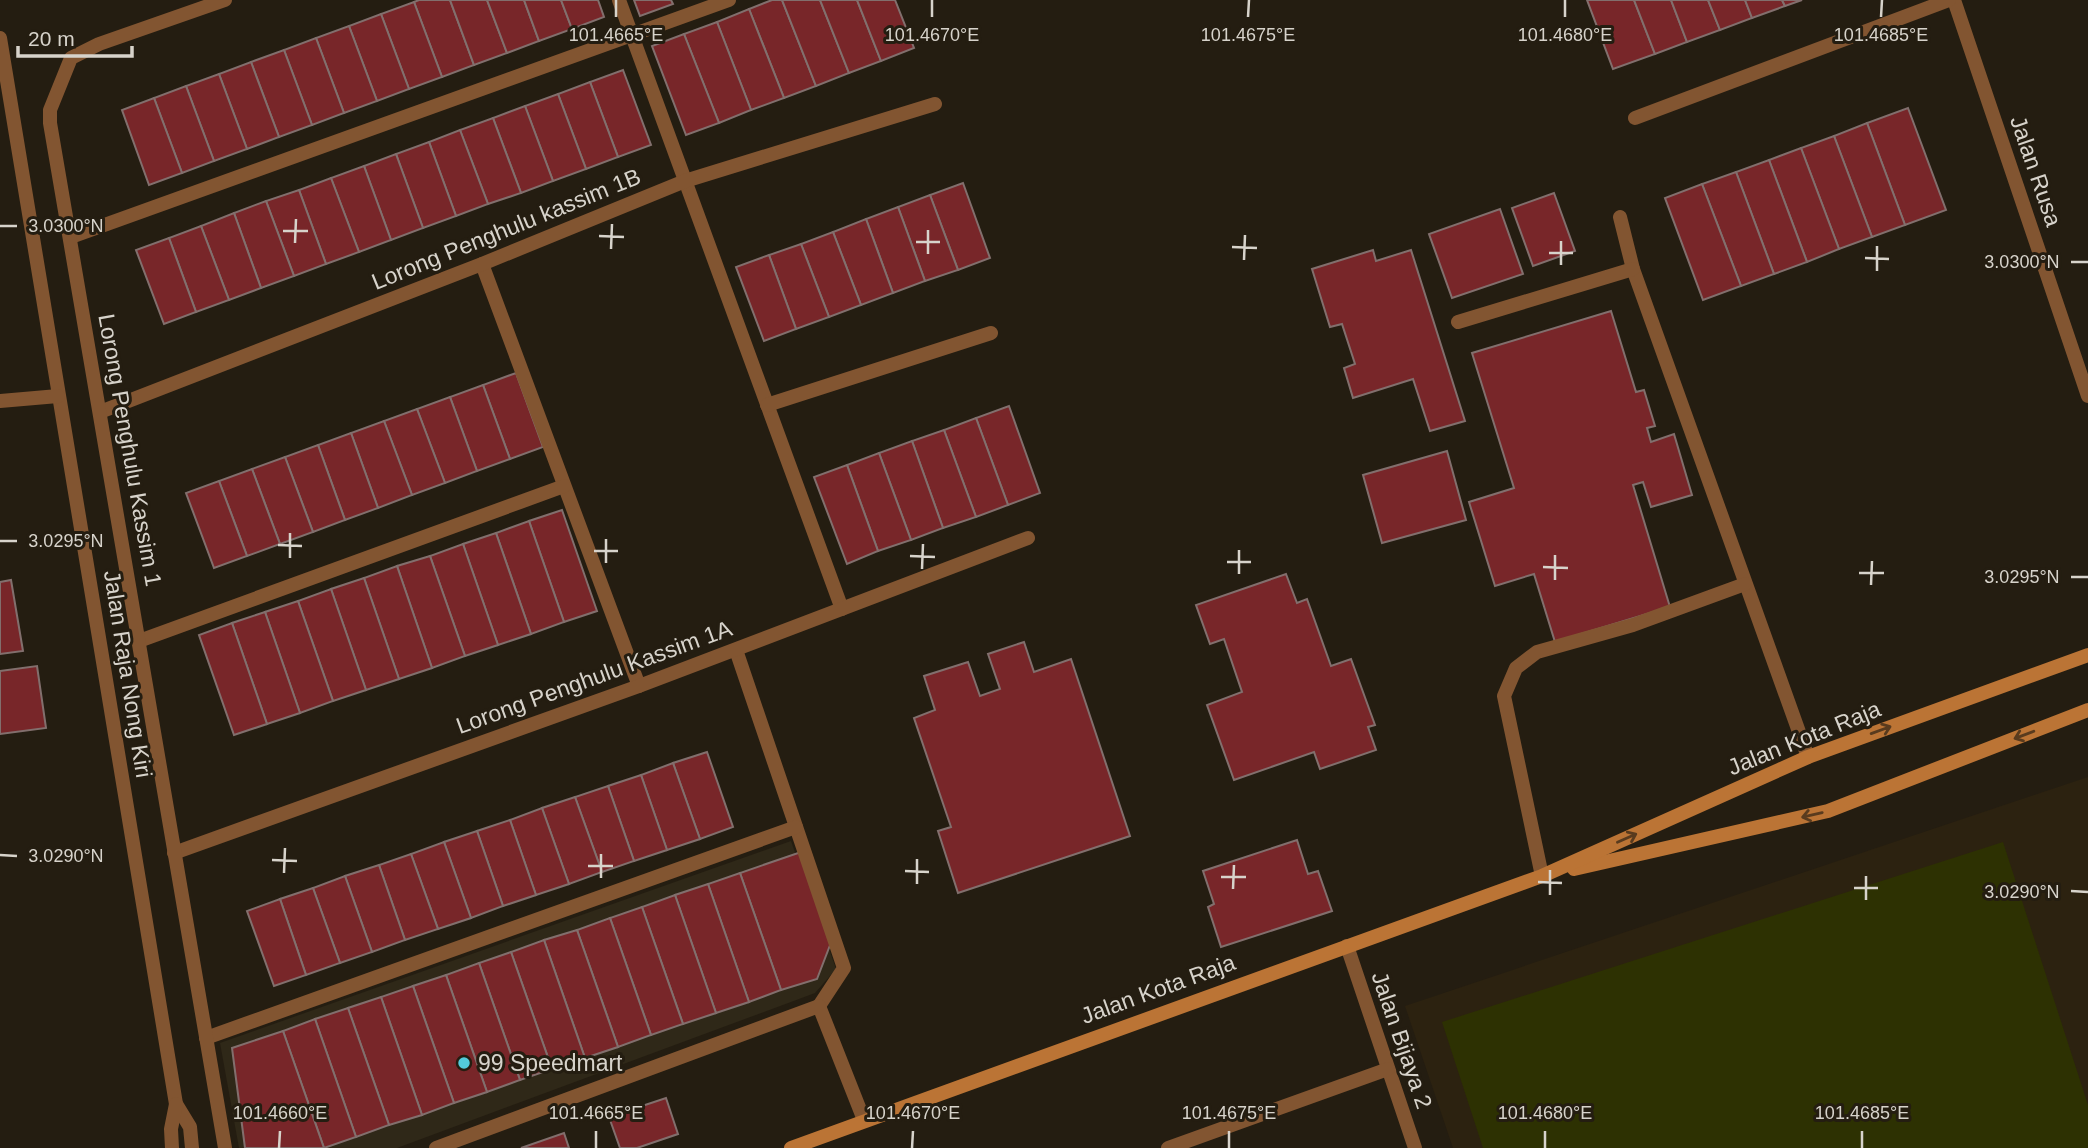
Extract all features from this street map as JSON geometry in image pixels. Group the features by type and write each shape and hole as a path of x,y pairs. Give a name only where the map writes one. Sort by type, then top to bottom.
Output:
{"main road":[{"name":"Jalan Kota Raja","path":"791,1148 1542,876 1808,757 2088,655"},
{"name":"Jalan Kota Raja","path":"1542,876 1828,811 2088,710"}],"street":[{"name":"Lorong Penghulu Kassim 1","path":"225,0 99,44 71,58 50,110 225,1148"},
{"path":"619,0 842,609"},
{"path":"71,237 729,0"},
{"path":"1635,118 1952,0"},
{"name":"Jalan Rusa","path":"1952,0 2088,396"},
{"name":"Jalan Raja Nong Kiri","path":"0,38 176,1104 190,1128 192,1148"},
{"name":"Lorong Penghulu kassim 1B","path":"100,412 482,264 685,181 935,104"},
{"path":"1620,217 1633,269 1808,757"},
{"path":"482,264 639,687"},
{"path":"1458,322 1633,269"},
{"path":"767,405 991,333"},
{"path":"0,401 58,396"},
{"path":"139,641 564,486"},
{"name":"Lorong Penghulu Kassim 1A","path":"174,853 639,687 1028,538"},
{"path":"1542,876 1504,696 1516,668 1537,652 1555,645 1633,625 1745,584"},
{"path":"436,1148 818,1006 845,968 736,650"},
{"path":"206,1038 796,827"},
{"name":"Jalan Bijaya 2","path":"1347,946 1415,1148"},
{"path":"818,1006 864,1120"},
{"path":"1168,1148 1388,1069"},
{"path":"172,1148 171,1129 176,1104"}],"shaded area":[{"path":"2088,777 2088,1148 1453,1148 1405,1006"},
{"path":"791,841 836,969 815,993 397,1148 239,1148 220,1043"}],"green space":[{"path":"2003,842 2088,1105 2088,1148 1483,1148 1442,1022"}],"building":[{"path":"450,0 474,65 442,77 414,2"},
{"path":"450,0 487,0 507,53 474,65"},
{"path":"487,0 524,0 539,41 507,53"},
{"path":"524,0 561,0 572,29 539,41"},
{"path":"561,0 598,0 604,17 572,29"},
{"path":"634,0 671,0 673,4 640,16"},
{"path":"772,0 782,0 816,86 784,98 749,9"},
{"path":"782,0 820,0 849,73 816,86"},
{"path":"820,0 857,0 881,61 849,73"},
{"path":"857,0 895,0 914,48 881,61"},
{"path":"1587,0 1634,0 1655,54 1613,69"},
{"path":"1634,0 1671,0 1687,42 1655,54"},
{"path":"1671,0 1708,0 1720,30 1687,42"},
{"path":"1708,0 1745,0 1752,18 1720,30"},
{"path":"1745,0 1782,0 1785,6 1752,18"},
{"path":"1782,0 1802,0 1785,6"},
{"path":"414,2 442,77 409,89 381,14"},
{"path":"749,9 784,98 751,110 717,22"},
{"path":"381,14 409,89 377,101 349,26"},
{"path":"717,22 751,110 719,123 684,34"},
{"path":"349,26 377,101 344,113 316,38"},
{"path":"684,34 719,123 686,135 652,46"},
{"path":"316,38 344,113 312,125 284,50"},
{"path":"284,50 312,125 279,137 251,62"},
{"path":"251,62 279,137 247,149 219,74"},
{"path":"623,70 651,145 618,157 590,82"},
{"path":"219,74 247,149 214,161 186,86"},
{"path":"590,82 618,157 586,169 558,94"},
{"path":"186,86 214,161 182,173 154,98"},
{"path":"558,94 586,169 553,181 525,106"},
{"path":"154,98 182,173 149,185 122,110"},
{"path":"525,106 553,181 521,193 493,118"},
{"path":"1908,108 1946,210 1905,225 1867,123"},
{"path":"493,118 521,193 488,204 460,130"},
{"path":"1867,123 1905,225 1872,237 1834,136"},
{"path":"460,130 488,204 456,216 429,142"},
{"path":"1834,136 1872,237 1839,249 1801,148"},
{"path":"429,142 456,216 423,228 396,154"},
{"path":"1801,148 1839,249 1807,262 1769,160"},
{"path":"396,154 423,228 391,240 364,166"},
{"path":"1769,160 1807,262 1774,274 1736,172"},
{"path":"364,166 391,240 359,252 331,178"},
{"path":"1736,172 1774,274 1741,286 1702,184"},
{"path":"331,178 359,252 326,264 299,190"},
{"path":"963,183 990,258 958,270 930,195"},
{"path":"1702,184 1741,286 1703,300 1665,198"},
{"path":"299,190 326,264 294,276 266,201"},
{"path":"1554,193 1575,251 1533,266 1512,208"},
{"path":"930,195 958,270 925,281 898,207"},
{"path":"266,201 294,276 261,288 234,213"},
{"path":"898,207 925,281 893,293 866,219"},
{"path":"1500,209 1523,274 1452,298 1429,234"},
{"path":"234,213 261,288 229,300 201,226"},
{"path":"866,219 893,293 861,305 833,232"},
{"path":"201,226 229,300 196,312 169,238"},
{"path":"833,232 861,305 829,317 801,244"},
{"path":"169,238 196,312 164,324 136,250"},
{"path":"801,244 829,317 796,329 769,255"},
{"path":"1373,250 1376,261 1411,250 1465,421 1430,431 1413,379 1353,398 1344,368 1355,364 1342,324 1330,327 1312,269"},
{"path":"769,255 796,329 764,341 736,267"},
{"path":"1611,311 1636,392 1644,390 1655,426 1647,428 1651,442 1674,434 1692,495 1651,507 1643,482 1633,485 1670,607 1555,642 1534,574 1495,586 1469,502 1514,488 1472,353"},
{"path":"516,373 543,447 510,459 483,385"},
{"path":"483,385 510,459 477,471 450,397"},
{"path":"450,397 477,471 445,483 417,409"},
{"path":"1009,406 1040,493 1008,505 976,418"},
{"path":"417,409 445,483 412,495 384,421"},
{"path":"976,418 1008,505 976,517 944,430"},
{"path":"384,421 412,495 378,508 351,433"},
{"path":"944,430 976,517 943,528 912,441"},
{"path":"351,433 378,508 345,520 318,445"},
{"path":"912,441 943,528 911,540 879,453"},
{"path":"318,445 345,520 313,532 285,457"},
{"path":"1447,451 1466,520 1382,543 1363,475"},
{"path":"879,453 911,540 878,551 847,465"},
{"path":"285,457 313,532 280,544 252,469"},
{"path":"847,465 878,551 847,564 814,477"},
{"path":"252,469 280,544 247,556 219,481"},
{"path":"219,481 247,556 214,568 186,493"},
{"path":"562,510 597,611 564,622 529,521"},
{"path":"529,521 564,622 531,634 496,533"},
{"path":"496,533 531,634 498,645 463,544"},
{"path":"463,544 498,645 465,656 430,556"},
{"path":"430,556 465,656 432,668 397,566"},
{"path":"397,566 432,668 399,679 364,578"},
{"path":"1286,574 1297,603 1307,599 1331,666 1351,659 1375,725 1368,727 1376,750 1320,769 1314,752 1234,780 1207,705 1242,692 1224,639 1210,644 1196,605"},
{"path":"364,578 399,679 366,690 331,589"},
{"path":"11,580 23,651 0,654 0,582"},
{"path":"331,589 366,690 333,701 298,601"},
{"path":"298,601 333,701 300,713 265,612"},
{"path":"265,612 300,713 267,724 232,623"},
{"path":"232,623 267,724 234,735 199,635"},
{"path":"1024,642 1034,672 1071,659 1130,836 958,893 938,831 951,827 914,718 935,710 924,676 968,662 980,696 1000,689 988,654"},
{"path":"37,666 46,728 0,734 0,671"},
{"path":"707,752 733,827 700,839 673,763"},
{"path":"673,763 700,839 667,850 641,775"},
{"path":"641,775 667,850 634,861 608,786"},
{"path":"608,786 634,861 602,872 575,797"},
{"path":"575,797 602,872 569,884 542,808"},
{"path":"542,808 569,884 536,895 510,820"},
{"path":"510,820 536,895 503,906 477,831"},
{"path":"477,831 503,906 471,918 444,842"},
{"path":"1297,840 1308,874 1318,871 1332,911 1221,947 1208,907 1214,904 1203,871"},
{"path":"444,842 471,918 438,929 411,854"},
{"path":"801,852 832,940 817,979 781,990 740,873"},
{"path":"411,854 438,929 405,940 379,865"},
{"path":"379,865 405,940 372,952 345,876"},
{"path":"740,873 781,990 749,1002 708,884"},
{"path":"345,876 372,952 340,963 313,888"},
{"path":"708,884 749,1002 716,1013 675,895"},
{"path":"313,888 340,963 306,975 280,899"},
{"path":"675,895 716,1013 683,1024 642,907"},
{"path":"280,899 306,975 274,986 247,911"},
{"path":"642,907 683,1024 651,1035 610,918"},
{"path":"610,918 651,1035 618,1047 577,930"},
{"path":"577,930 618,1047 585,1058 544,940"},
{"path":"544,940 585,1058 552,1069 511,952"},
{"path":"511,952 552,1069 520,1080 479,963"},
{"path":"479,963 520,1080 487,1092 446,975"},
{"path":"446,975 487,1092 454,1103 413,986"},
{"path":"413,986 454,1103 422,1115 381,997"},
{"path":"381,997 422,1115 389,1125 348,1008"},
{"path":"348,1008 389,1125 356,1137 315,1019"},
{"path":"315,1019 356,1137 324,1148 283,1031"},
{"path":"283,1031 324,1148 245,1148 232,1048"},
{"path":"666,1098 678,1134 637,1148 620,1148 609,1117"},
{"path":"564,1133 569,1148 521,1148"}],"place":[{"name":"99 Speedmart","path":"464,1063"}]}
